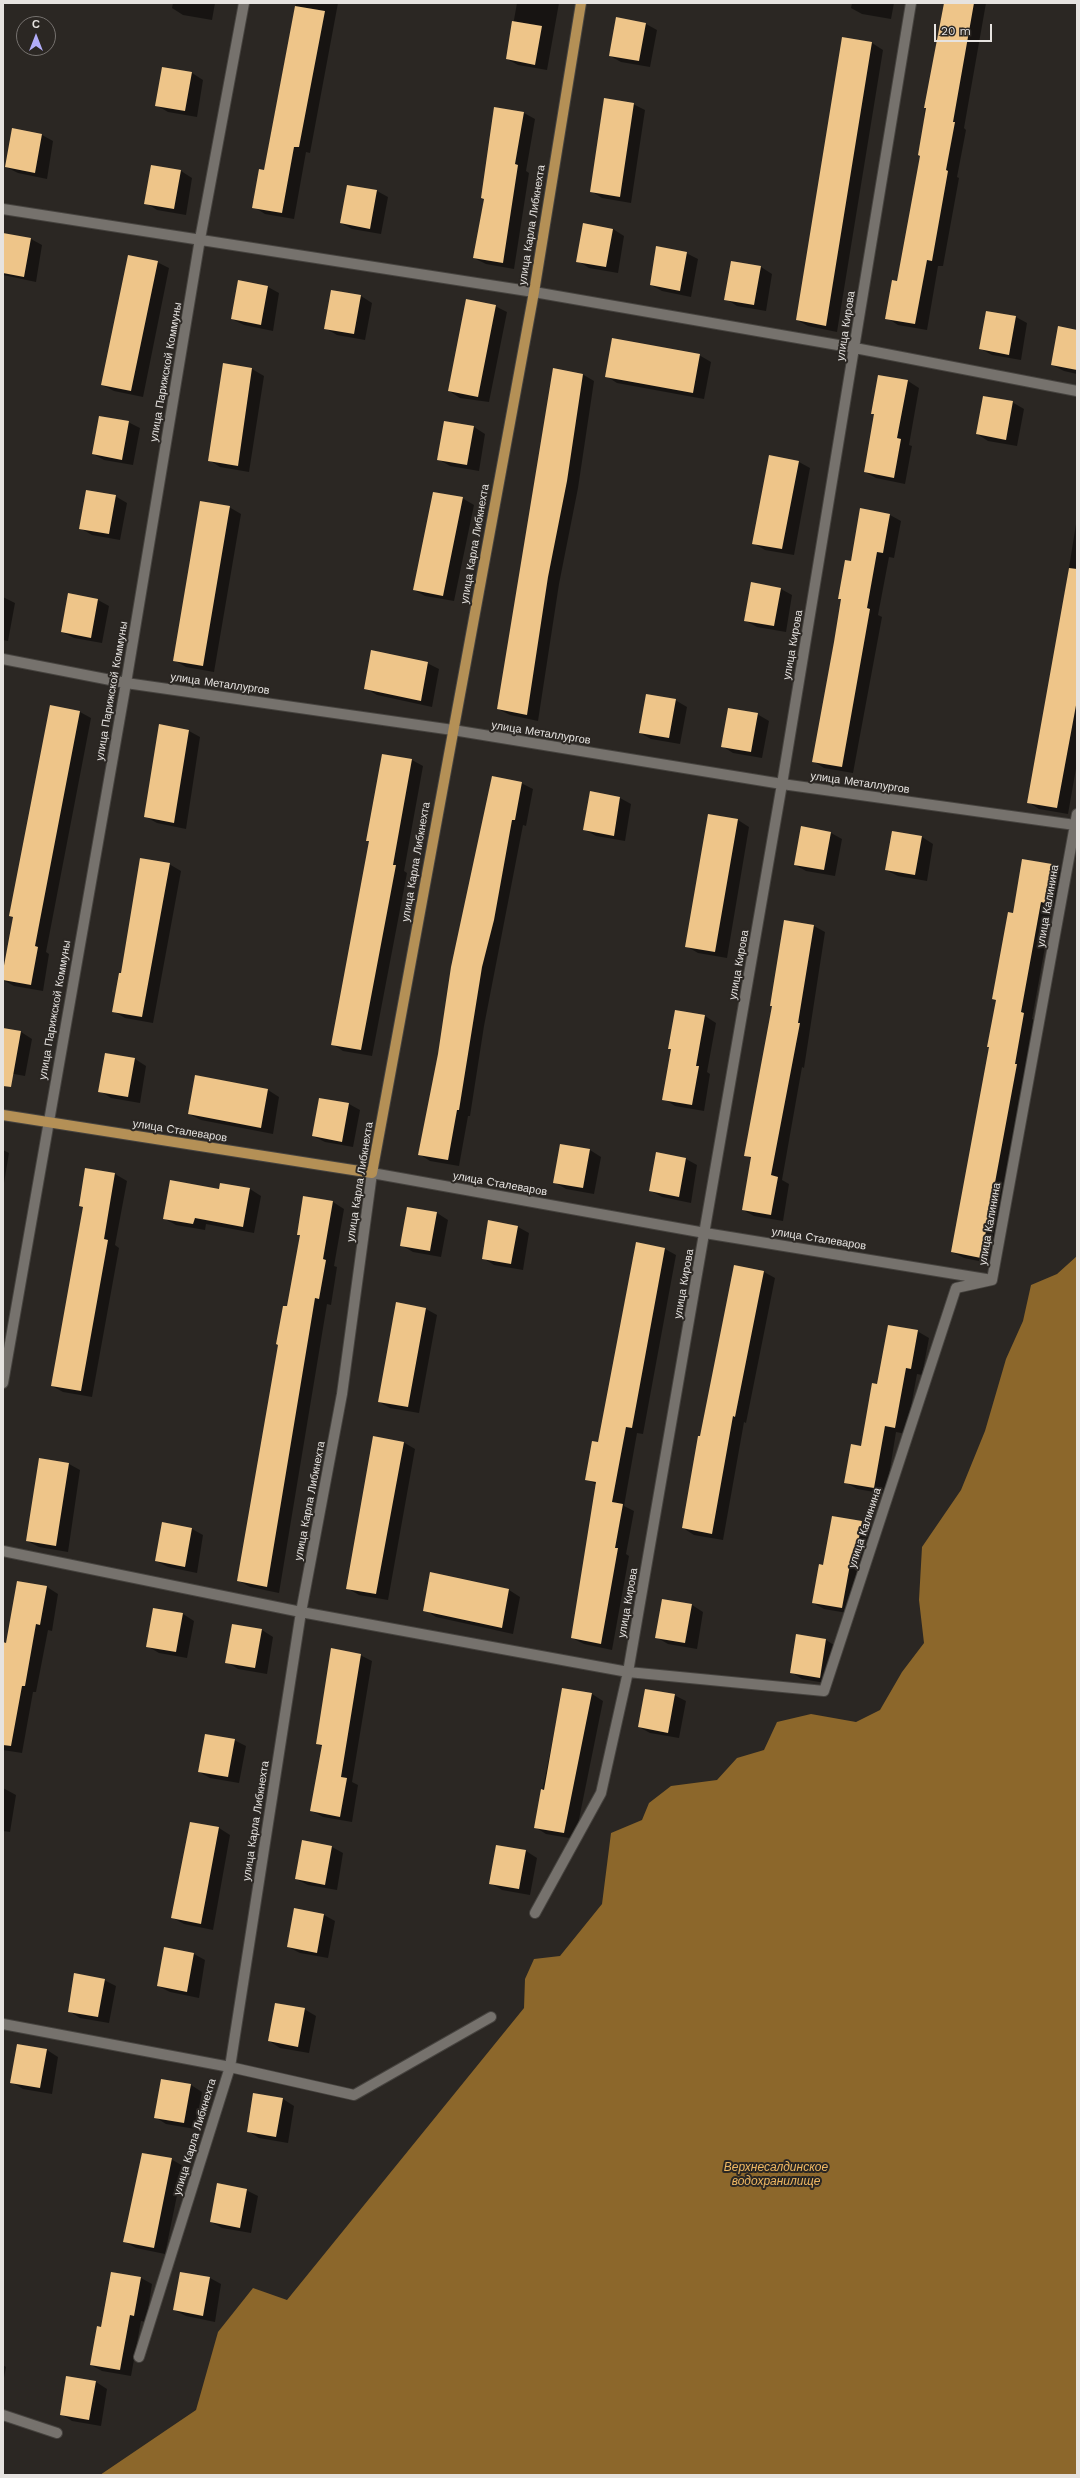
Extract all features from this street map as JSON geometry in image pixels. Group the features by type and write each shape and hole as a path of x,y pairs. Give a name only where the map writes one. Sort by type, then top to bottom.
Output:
{"main road":[{"name":"улица Карла Либкнехта","path":"372,1173 534,292 581,3"},
{"name":"улица Сталеваров","path":"3,1115 372,1173"}],"street":[{"name":"улица Парижской Коммуны","path":"3,1383 126,683 200,239 244,3"},
{"name":"улица Кирова","path":"535,1913 601,1792 628,1672 782,784 911,3"},
{"path":"3,209 534,292 855,348 1077,391"},
{"name":"улица Металлургов","path":"3,659 126,683 453,730 782,784 1075,825"},
{"name":"улица Калинина","path":"628,1672 824,1691 956,1288 992,1280 1077,814"},
{"name":"улица Сталеваров","path":"372,1173 705,1233 992,1280"},
{"name":"улица Карла Либкнехта","path":"139,2357 230,2066 301,1612 342,1394 372,1173"},
{"path":"3,1550 301,1612 628,1672"},
{"path":"3,2024 230,2066 354,2095 491,2017"},
{"path":"3,2415 57,2433"}],"water":[{"name":"Верхнесалдинское водохранилище","path":"1077,1256 1077,2475 100,2475 196,2410 218,2332 253,2288 287,2300 524,2008 525,1979 534,1959 560,1956 602,1904 611,1833 642,1820 649,1803 671,1786 717,1780 737,1758 764,1750 777,1722 811,1714 856,1722 880,1710 902,1672 924,1643 919,1600 922,1547 961,1490 985,1431 1006,1359 1023,1321 1031,1285 1057,1274"}],"building":[{"path":"944,3 974,3 953,122 955,122 946,170 948,171 932,261 927,260 915,324 885,319 892,280 897,281 920,156 918,155 926,108 924,108"},
{"path":"295,6 325,11 299,147 294,147 282,213 252,208 259,169 264,170"},
{"path":"616,17 646,23 639,61 609,56"},
{"path":"512,21 542,26 535,65 506,59"},
{"path":"842,37 872,42 826,326 796,320"},
{"path":"162,67 192,72 185,111 155,106"},
{"path":"604,98 634,103 620,197 590,192"},
{"path":"494,107 524,112 515,164 518,165 503,263 473,258 484,199 481,198"},
{"path":"12,128 42,134 35,173 5,167"},
{"path":"151,165 181,170 174,209 144,204"},
{"path":"347,185 377,190 370,229 340,223"},
{"path":"583,223 613,229 606,267 576,262"},
{"path":"3,233 31,238 24,277 3,273"},
{"path":"656,246 687,252 680,291 650,285"},
{"path":"128,255 158,261 131,391 101,385"},
{"path":"731,261 761,266 754,305 724,300"},
{"path":"238,280 268,286 261,325 231,319"},
{"path":"331,290 361,295 354,334 324,329"},
{"path":"466,299 496,305 478,397 448,391"},
{"path":"986,311 1016,316 1009,355 979,349"},
{"path":"1058,326 1077,330 1077,370 1051,365"},
{"path":"612,338 700,354 693,393 605,377"},
{"path":"223,363 252,368 238,466 208,461"},
{"path":"553,368 583,374 567,481 548,577 527,715 497,709"},
{"path":"878,375 908,380 897,438 901,439 894,478 864,472 874,414 871,414"},
{"path":"983,396 1013,401 1006,440 976,434"},
{"path":"99,416 129,421 122,460 92,454"},
{"path":"444,421 474,426 467,465 437,460"},
{"path":"769,455 799,461 782,549 752,544"},
{"path":"86,490 116,495 109,534 79,529"},
{"path":"433,492 463,497 443,596 413,590"},
{"path":"200,501 230,506 203,666 173,661"},
{"path":"860,508 890,514 883,553 877,552 867,608 870,609 842,767 812,762 834,642 841,599 838,599 845,560 851,561"},
{"path":"1069,568 1077,569 1077,700 1057,808 1027,803"},
{"path":"751,582 781,588 774,626 744,621"},
{"path":"68,593 98,599 91,638 61,632"},
{"path":"371,650 428,662 421,701 364,689"},
{"path":"646,694 676,699 669,738 639,733"},
{"path":"50,705 80,711 35,946 38,947 31,985 3,980 3,971 13,917 9,916"},
{"path":"728,708 758,713 751,752 721,747"},
{"path":"159,724 189,730 174,823 144,817"},
{"path":"382,754 412,759 393,865 396,865 361,1050 331,1045 369,841 366,841"},
{"path":"492,776 522,782 515,820 512,820 494,920 482,967 459,1110 457,1110 448,1160 418,1155 438,1054 451,967"},
{"path":"590,791 620,797 614,836 583,830"},
{"path":"708,814 738,819 715,952 685,947"},
{"path":"801,826 831,832 824,870 794,865"},
{"path":"892,831 922,836 915,875 885,870"},
{"path":"140,858 170,863 142,1017 112,1012 119,973 121,973"},
{"path":"1022,859 1052,864 1045,903 1041,902 1021,1012 1024,1013 1015,1064 1017,1064 981,1258 951,1252 989,1047 987,1047 996,1000 992,999 1008,912 1013,913"},
{"path":"784,920 814,925 798,1023 800,1023 771,1175 778,1177 771,1215 742,1210 751,1157 744,1156 772,1006 770,1006"},
{"path":"675,1010 705,1015 696,1066 699,1066 692,1105 662,1100 671,1049 668,1049"},
{"path":"3,1028 21,1031 11,1087 3,1086"},
{"path":"105,1053 135,1058 128,1097 98,1092"},
{"path":"195,1075 268,1089 261,1128 188,1114"},
{"path":"319,1098 349,1103 342,1142 312,1136"},
{"path":"560,1144 590,1149 583,1188 553,1183"},
{"path":"656,1152 686,1158 679,1197 649,1191"},
{"path":"85,1168 115,1173 104,1239 108,1240 81,1391 51,1386 83,1207 79,1206"},
{"path":"170,1180 219,1189 220,1183 250,1188 243,1227 195,1218 193,1224 163,1219"},
{"path":"303,1196 333,1201 323,1259 326,1260 319,1299 315,1298 267,1587 237,1581 278,1345 276,1344 283,1306 287,1306 300,1235 297,1235"},
{"path":"407,1207 437,1212 430,1251 400,1246"},
{"path":"488,1220 518,1226 511,1264 482,1259"},
{"path":"636,1242 665,1248 632,1428 626,1427 612,1502 623,1504 615,1548 618,1548 601,1644 571,1638 596,1482 585,1480 592,1441 598,1442"},
{"path":"734,1265 764,1271 735,1417 733,1416 712,1534 682,1528 698,1436 700,1436"},
{"path":"396,1302 426,1308 408,1407 378,1402"},
{"path":"888,1325 918,1330 911,1369 906,1368 895,1428 885,1426 874,1488 844,1483 851,1444 861,1446 872,1383 877,1384"},
{"path":"373,1436 404,1442 376,1594 346,1589"},
{"path":"39,1458 69,1463 56,1546 26,1541"},
{"path":"832,1516 862,1521 855,1560 851,1559 842,1608 812,1603 819,1564 823,1565"},
{"path":"162,1522 192,1528 185,1567 155,1561"},
{"path":"430,1572 509,1589 502,1628 423,1611"},
{"path":"17,1581 47,1586 40,1625 36,1624 25,1686 22,1686 11,1746 3,1745 3,1642 6,1643"},
{"path":"662,1599 692,1604 685,1643 655,1638"},
{"path":"153,1608 183,1613 176,1652 146,1647"},
{"path":"232,1624 262,1629 255,1668 225,1663"},
{"path":"796,1634 826,1639 820,1678 790,1673"},
{"path":"331,1648 361,1654 341,1777 347,1778 340,1817 310,1811 322,1745 316,1744"},
{"path":"562,1688 592,1693 564,1833 534,1828 541,1789 544,1790"},
{"path":"645,1689 675,1694 668,1733 638,1727"},
{"path":"205,1734 235,1739 228,1777 198,1772"},
{"path":"190,1822 219,1827 201,1924 171,1918"},
{"path":"302,1840 332,1846 325,1885 295,1879"},
{"path":"496,1845 526,1850 519,1889 489,1884"},
{"path":"294,1908 324,1914 317,1953 287,1947"},
{"path":"164,1947 194,1953 187,1992 157,1986"},
{"path":"74,1973 105,1979 98,2017 68,2012"},
{"path":"275,2003 305,2008 298,2047 268,2041"},
{"path":"17,2044 47,2049 40,2088 10,2083"},
{"path":"161,2079 191,2084 184,2123 154,2118"},
{"path":"253,2093 283,2098 276,2137 247,2132"},
{"path":"142,2153 172,2158 154,2248 123,2242"},
{"path":"217,2183 247,2189 240,2228 210,2222"},
{"path":"111,2272 141,2277 134,2316 130,2315 120,2370 90,2365 97,2326 101,2327"},
{"path":"180,2272 210,2277 203,2316 173,2310"},
{"path":"66,2376 96,2381 89,2420 60,2415"}]}
